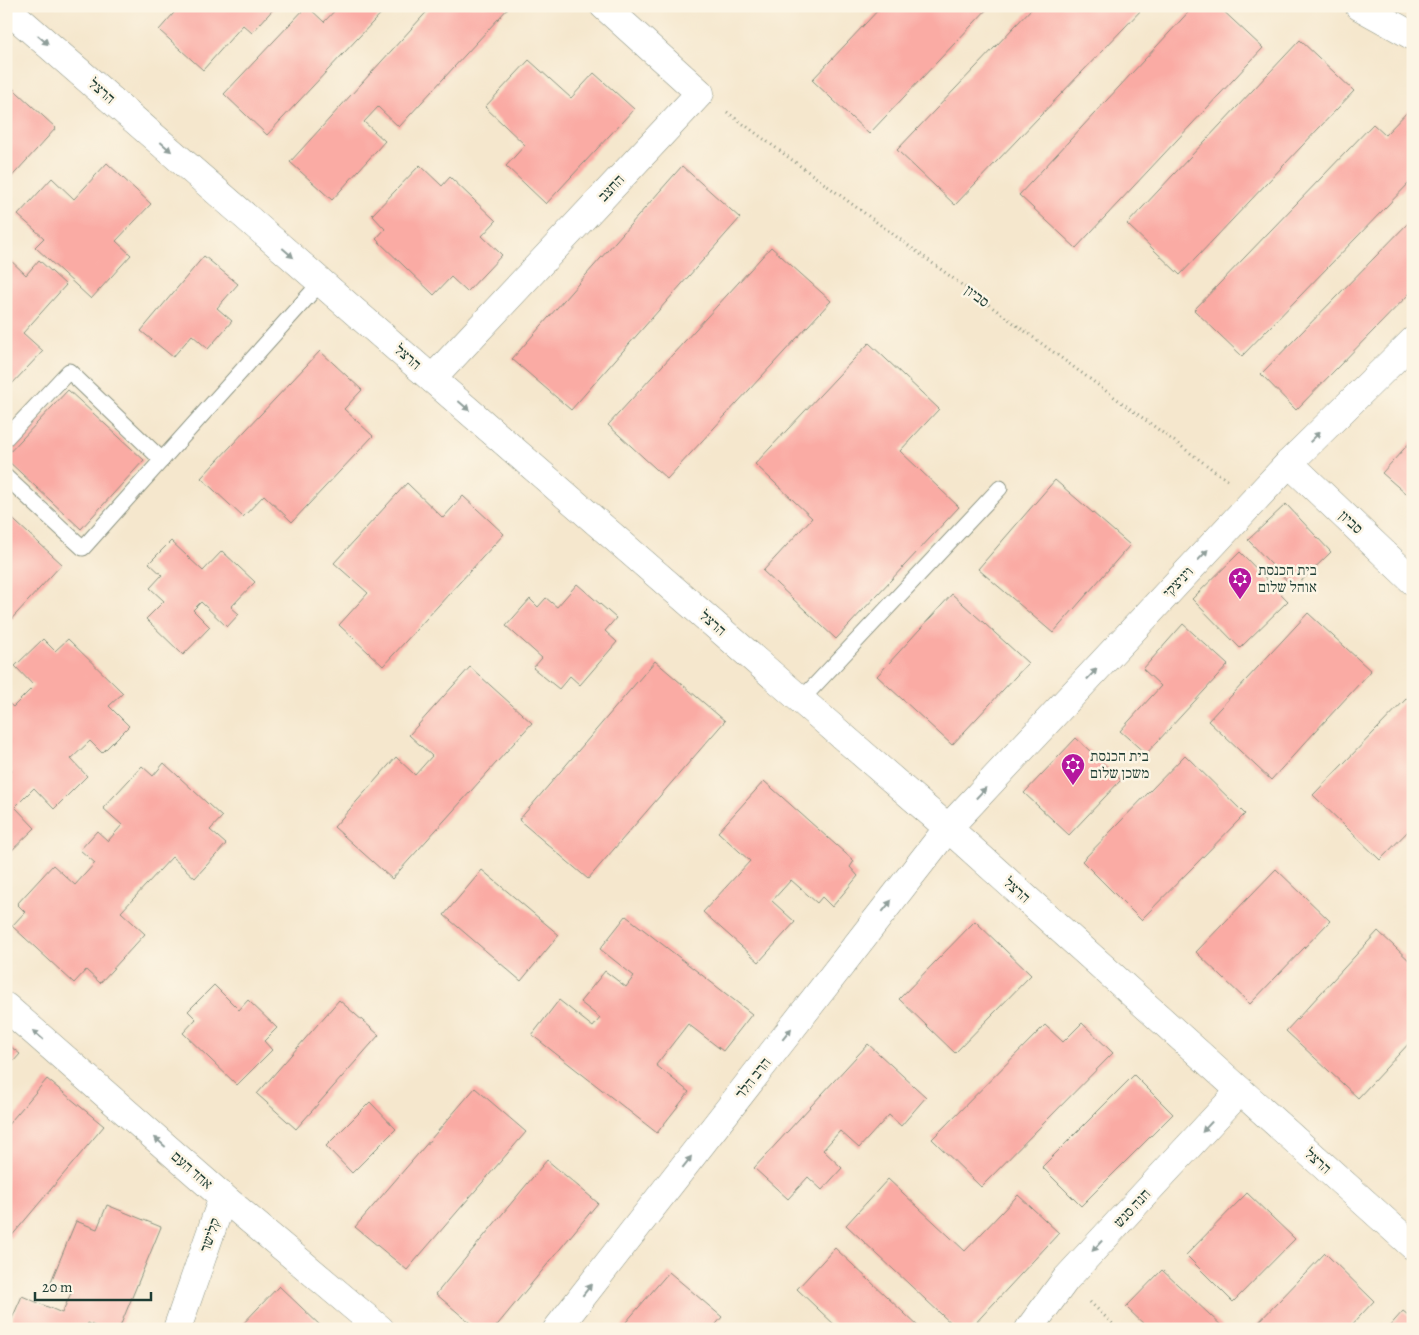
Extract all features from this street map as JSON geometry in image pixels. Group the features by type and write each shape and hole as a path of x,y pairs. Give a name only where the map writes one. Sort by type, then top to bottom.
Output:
{"street":[{"path":"604,6 700,93"},
{"path":"1359,6 1413,36"},
{"name":"הרצל","path":"6,8 948,828 1413,1246"},
{"name":"החצב","path":"432,379 700,93"},
{"name":"ויניצקי","path":"948,828 1289,463 1413,341"},
{"name":"סביון","path":"1289,463 1413,581"},
{"name":"הרב הלר","path":"557,1329 948,828"},
{"name":"אחד העם","path":"6,1007 223,1197 380,1329"},
{"name":"חנה סנש","path":"1029,1329 1066,1279 1240,1091"},
{"name":"קלישר","path":"177,1329 223,1197"}],"lane":[{"path":"6,477 83,548 321,282"},
{"path":"6,438 69,371 162,460"},
{"path":"801,700 1000,488"}],"path":[{"name":"סביון","path":"700,93 1254,500"}],"building":[{"path":"180,6 276,6 252,33 243,25 203,70 159,30"},
{"path":"307,6 324,22 339,6 388,6 267,135 224,94"},
{"path":"432,6 510,6 399,127 378,107 364,122 385,141 332,200 290,162"},
{"path":"882,6 990,6 869,134 812,80"},
{"path":"1034,6 1145,6 955,205 897,150"},
{"path":"1194,6 1218,6 1263,48 1076,248 1019,195"},
{"path":"1300,40 1354,91 1180,275 1127,224"},
{"path":"529,60 571,98 594,73 634,109 546,204 506,166 525,145 485,107"},
{"path":"6,82 56,128 6,183"},
{"path":"1413,106 1413,179 1242,356 1194,310 1373,124 1385,135"},
{"path":"107,163 151,204 116,241 131,255 91,299 35,247 44,238 18,215 52,178 74,199"},
{"path":"420,165 442,186 450,177 496,221 482,236 502,255 467,292 451,277 434,295 376,239 385,229 372,215"},
{"path":"682,166 740,218 571,410 512,359"},
{"path":"1413,218 1413,290 1296,410 1261,374"},
{"path":"771,247 831,301 667,479 608,425"},
{"path":"6,256 26,275 39,260 66,285 23,333 43,351 10,386 6,382"},
{"path":"204,256 238,284 217,308 232,321 208,349 192,335 173,357 141,331"},
{"path":"869,343 939,409 900,451 959,507 836,639 763,571 812,518 755,464"},
{"path":"320,351 362,390 344,409 373,436 292,522 264,495 243,517 201,478"},
{"path":"68,390 144,460 81,529 6,459 6,456"},
{"path":"1413,439 1413,500 1382,473"},
{"path":"1055,480 1130,545 1053,633 978,569"},
{"path":"407,483 443,518 463,496 504,534 383,666 339,625 368,593 334,563"},
{"path":"1286,504 1331,552 1294,588 1248,540"},
{"path":"6,513 62,564 6,625"},
{"path":"171,541 203,571 222,551 255,582 231,607 239,614 227,627 201,602 193,610 210,627 183,655 146,619 164,601 150,588 162,575 149,563"},
{"name":"בית הכנסת אוהל שלום","path":"1240,552 1288,601 1240,648 1192,599"},
{"path":"577,584 616,618 605,631 617,642 580,685 570,676 559,689 533,668 542,658 506,626 530,599 538,607 546,598 557,607"},
{"path":"952,594 1028,663 952,745 877,676"},
{"path":"1308,613 1371,671 1271,780 1208,721"},
{"path":"1183,624 1228,665 1146,754 1120,731 1161,686 1143,669"},
{"path":"43,639 55,651 68,639 123,693 109,706 129,726 102,753 90,741 71,759 87,776 54,809 34,788 15,807 35,828 6,856 6,776 12,771 6,764 6,701 13,707 34,686 15,666"},
{"path":"655,661 725,721 588,879 519,820"},
{"path":"470,667 532,723 392,879 334,827 396,757 415,775 432,756 409,735"},
{"path":"1408,697 1413,701 1413,826 1380,860 1313,795"},
{"name":"בית הכנסת משכן שלום","path":"1076,738 1121,780 1069,835 1024,793"},
{"path":"1185,755 1245,814 1141,920 1082,861"},
{"path":"164,763 222,817 210,830 226,844 195,878 172,857 121,912 145,934 100,983 86,970 74,983 12,926 25,912 17,904 53,865 75,885 95,863 80,850 97,831 108,841 122,825 103,808 142,766 153,776"},
{"path":"764,781 854,861 850,867 858,876 832,907 822,897 817,903 791,880 772,901 795,922 759,962 703,912 750,861 718,832"},
{"path":"1276,869 1330,921 1250,1004 1196,952"},
{"path":"482,870 559,935 521,981 444,915"},
{"path":"626,916 752,1014 723,1051 688,1024 656,1065 689,1092 657,1133 532,1035 559,1000 593,1027 600,1018 580,1002 605,971 626,987 634,976 600,949"},
{"path":"975,921 1031,975 955,1053 899,999"},
{"path":"1378,931 1413,964 1413,1039 1358,1098 1286,1031"},
{"path":"214,985 239,1010 248,1000 277,1028 264,1041 272,1050 237,1085 183,1033 196,1019 188,1011"},
{"path":"339,1000 379,1035 296,1129 257,1094"},
{"path":"1082,1023 1113,1053 981,1187 932,1139 1045,1025 1063,1042"},
{"path":"6,1043 20,1054 6,1070"},
{"path":"868,1044 926,1097 901,1126 889,1115 859,1148 840,1131 823,1150 842,1168 822,1190 808,1177 788,1199 754,1168"},
{"path":"1134,1075 1173,1114 1081,1206 1042,1167"},
{"path":"47,1079 104,1126 10,1238 6,1234 6,1127"},
{"path":"475,1088 526,1132 407,1270 355,1227"},
{"path":"370,1102 396,1129 352,1173 326,1146"},
{"path":"547,1160 598,1203 494,1329 477,1329 436,1294"},
{"path":"888,1179 965,1251 1018,1195 1059,1233 970,1329 957,1329 846,1225"},
{"path":"1247,1193 1295,1239 1233,1302 1186,1255"},
{"path":"107,1205 161,1227 119,1329 101,1329 88,1323 86,1329 6,1329 6,1322 10,1323 22,1296 62,1313 71,1293 50,1284 76,1221 97,1229"},
{"path":"835,1248 921,1329 839,1329 797,1289"},
{"path":"1325,1253 1374,1301 1348,1329 1259,1329 1256,1325"},
{"path":"1162,1270 1225,1329 1149,1329 1126,1307"},
{"path":"669,1272 722,1317 712,1329 620,1329"},
{"path":"279,1286 324,1329 238,1329"},
{"path":"1403,1311 1413,1319 1413,1329 1387,1329"}],"place":[{"name":"בית הכנסת אוהל שלום","path":"1240,600"},
{"name":"בית הכנסת משכן שלום","path":"1073,786"}]}
